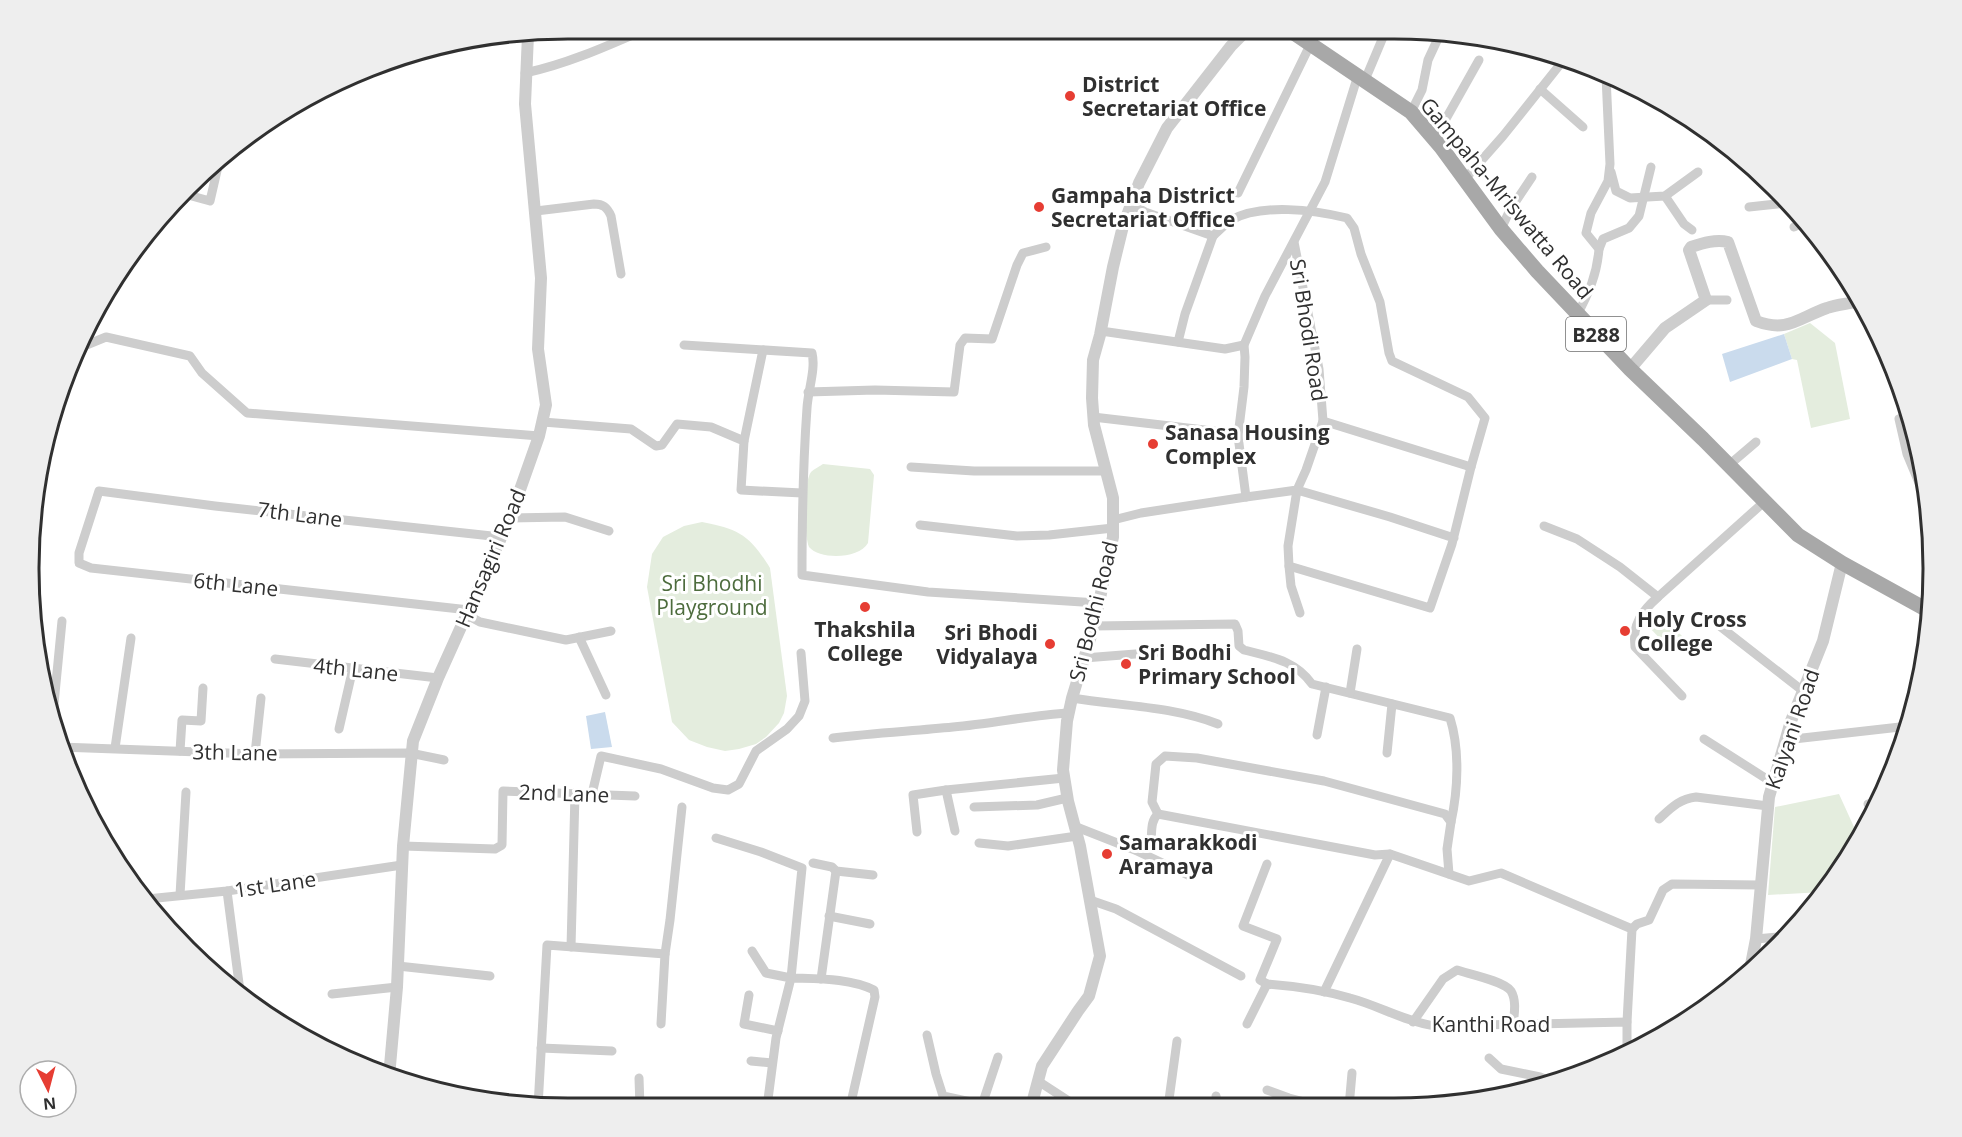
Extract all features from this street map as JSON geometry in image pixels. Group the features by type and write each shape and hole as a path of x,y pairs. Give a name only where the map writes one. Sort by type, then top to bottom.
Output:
{"main road":[{"name":"Gampaha-Mriswatta Road","path":"1302,39 1411,112 1465,179 1501,229 1577,315 1798,536 1922,607"}],"street":[{"path":"525,73 545,69 624,39"},
{"name":"Sri Bodhi Road","path":"1033,1098 1042,1066 1089,996 1100,956 1067,798 1063,753 1072,698 1094,626 1106,575 1113,524 1113,498 1093,417 1093,360 1123,226 1139,183 1167,128 1238,39"},
{"path":"1246,497 1238,435 1244,387 1244,345 1265,296 1311,211 1324,182 1361,78 1381,39"},
{"name":"Hansagiri Road","path":"390,1067 397,987 403,846 410,753 438,678 510,518 543,422 546,395 538,349 541,278 528,146 525,73 528,41"},
{"path":"1411,112 1422,90 1428,60 1437,41"},
{"path":"1238,193 1310,45"},
{"path":"1434,140 1479,60"},
{"path":"1465,179 1503,136 1559,66"},
{"path":"1599,249 1586,233 1591,213 1608,181 1610,167 1606,84"},
{"path":"1540,89 1583,127"},
{"path":"1610,167 1616,191 1630,198 1665,196 1698,172"},
{"path":"1577,315 1595,278 1599,249 1603,239 1629,228 1639,216 1651,167"},
{"path":"192,196 210,201 217,172"},
{"path":"1501,229 1510,210 1532,177"},
{"path":"1665,196 1684,225 1692,230"},
{"path":"1749,207 1776,203"},
{"path":"536,211 594,204 601,204 607,208 618,248 621,274"},
{"path":"1131,204 1145,212 1214,236"},
{"path":"1178,342 1185,314 1214,236 1230,220 1247,214 1281,209 1311,211 1347,218 1353,228 1380,302 1392,361 1468,397 1485,418 1454,538 1430,608 1289,566"},
{"path":"1707,300 1689,250 1699,244 1716,241 1728,242 1755,321 1781,327 1828,307 1851,303"},
{"name":"Sri Bhodi Road","path":"1294,242 1319,369 1323,421 1472,467"},
{"path":"808,392 875,390 954,392 960,345 965,338 992,339 1017,264 1023,253 1046,247"},
{"path":"1630,369 1665,328 1707,300 1727,300"},
{"path":"1101,331 1225,349 1244,345"},
{"path":"89,344 106,337 190,356 202,373 247,413 539,436"},
{"path":"684,345 812,353 802,493 802,575 928,592 1098,603"},
{"path":"762,350 744,441 741,490 802,493"},
{"path":"1093,417 1238,435"},
{"path":"1300,613 1291,586 1288,546 1297,490 1323,421"},
{"path":"543,422 631,429 656,446 662,445 677,424 711,427 744,441"},
{"path":"1905,432 1907,453 1913,468"},
{"path":"1729,465 1756,442"},
{"path":"911,467 974,471 1106,471"},
{"path":"920,525 1017,536 1049,535 1113,524 1141,513 1297,490 1454,538"},
{"name":"7th Lane","path":"99,491 501,537"},
{"name":"6th Lane","path":"99,491 79,553 79,563 91,568 468,613"},
{"path":"1682,696 1635,647 1637,621 1645,609 1764,502"},
{"path":"510,518 565,517 609,531"},
{"path":"1544,526 1577,539 1620,567 1658,597"},
{"name":"Kalyani Road","path":"1752,958 1768,806 1773,783 1785,740 1823,641 1842,563"},
{"path":"468,613 480,622 566,640 610,631"},
{"path":"55,696 62,621"},
{"path":"1094,626 1235,624 1239,646 1244,650 1283,660 1304,672 1312,684 1450,718 1456,795 1447,849 1449,874"},
{"path":"1717,624 1803,691"},
{"path":"579,637 606,695"},
{"path":"115,748 131,638"},
{"path":"1350,693 1357,649"},
{"path":"1084,658 1161,652"},
{"path":"592,794 601,756 661,769 713,788 728,790 739,784 756,751 786,729 799,716 805,701 801,654"},
{"name":"4th Lane","path":"275,659 438,678"},
{"path":"339,729 353,668"},
{"path":"1317,735 1326,687"},
{"path":"180,751 182,720 201,721 203,688"},
{"path":"255,754 261,698"},
{"path":"1072,698 1172,710 1198,716 1218,724"},
{"path":"1386,753 1392,704"},
{"path":"833,738 1069,713"},
{"path":"1785,740 1899,727"},
{"path":"1704,739 1773,783"},
{"name":"3th Lane","path":"70,747 255,754 410,753 444,760"},
{"path":"1158,814 1152,802 1156,764 1165,756 1197,758 1324,781 1445,814 1451,822"},
{"path":"917,832 913,795 1064,778"},
{"path":"946,790 954,831"},
{"name":"2nd Lane","path":"403,846 495,849 502,845 503,791 635,796"},
{"path":"180,895 186,792"},
{"path":"571,947 575,793"},
{"path":"1659,819 1685,798 1696,797 1768,806"},
{"path":"974,807 1037,805 1067,798"},
{"path":"661,1024 665,954 682,807"},
{"path":"1135,850 1149,849 1154,818 1158,814"},
{"path":"1158,814 1375,855 1390,854 1469,881 1501,873 1632,929"},
{"path":"979,843 1008,846 1075,831 1135,850 1190,876"},
{"path":"716,838 802,868 791,978 778,1031 768,1098"},
{"path":"1324,992 1390,854"},
{"path":"813,863 832,867 836,871 873,875"},
{"path":"1247,1024 1267,984 1260,980 1277,939 1243,926 1267,864"},
{"name":"1st Lane","path":"154,898 227,891 402,865"},
{"path":"821,979 836,871"},
{"path":"1627,1043 1632,929 1637,924 1649,920 1664,890 1672,884 1760,885"},
{"path":"227,891 239,983"},
{"path":"1090,900 1116,909 1241,976"},
{"path":"829,916 870,924"},
{"path":"1756,939 1773,937"},
{"path":"539,1097 548,945 665,954"},
{"path":"752,951 766,974 863,985 874,990 875,997 852,1098"},
{"path":"398,966 490,976"},
{"path":"1413,1022 1443,979 1456,970 1505,985 1512,992 1514,1002 1513,1026"},
{"name":"Kanthi Road","path":"1267,984 1352,998 1413,1022 1435,1026 1627,1022"},
{"path":"332,994 397,987"},
{"path":"749,995 744,1024 778,1031"},
{"path":"927,1035 943,1095 955,1098"},
{"path":"1169,1098 1178,1041"},
{"path":"541,1048 612,1052"},
{"path":"984,1098 998,1058"},
{"path":"1489,1058 1501,1070 1540,1077"},
{"path":"751,1060 772,1063"},
{"path":"1350,1098 1352,1073"},
{"path":"639,1078 640,1098"},
{"path":"1038,1081 1063,1098"},
{"path":"1267,1090 1289,1098"}],"green space":[{"path":"1810,323 1835,343 1850,419 1811,428 1797,360 1792,359 1784,334"},
{"path":"823,464 870,469 874,475 868,543 857,552 848,555 822,554 809,547 807,541 805,521 808,478 811,472"},
{"name":"Sri Bhodhi Playground","path":"702,522 735,531 743,536 756,548 770,568 787,696 784,713 779,723 766,737 756,744 725,751 689,740 672,722 647,587 652,554 663,537 684,526"},
{"path":"1659,613 1687,641 1674,653 1646,624"},
{"path":"1839,794 1855,828 1813,893 1768,895 1775,807"}],"water":[{"path":"1784,334 1792,359 1730,382 1722,354"},
{"path":"605,712 612,747 591,749 586,716"}],"place":[{"name":"District Secretariat Office","path":"1070,96"},
{"name":"Gampaha District Secretariat Office","path":"1039,207"},
{"name":"Sanasa Housing Complex","path":"1153,444"},
{"name":"Thakshila College","path":"865,607"},
{"name":"Holy Cross College","path":"1625,631"},
{"name":"Sri Bhodi Vidyalaya","path":"1050,644"},
{"name":"Sri Bodhi Primary School","path":"1126,664"},
{"name":"Samarakkodi Aramaya","path":"1107,854"}]}
